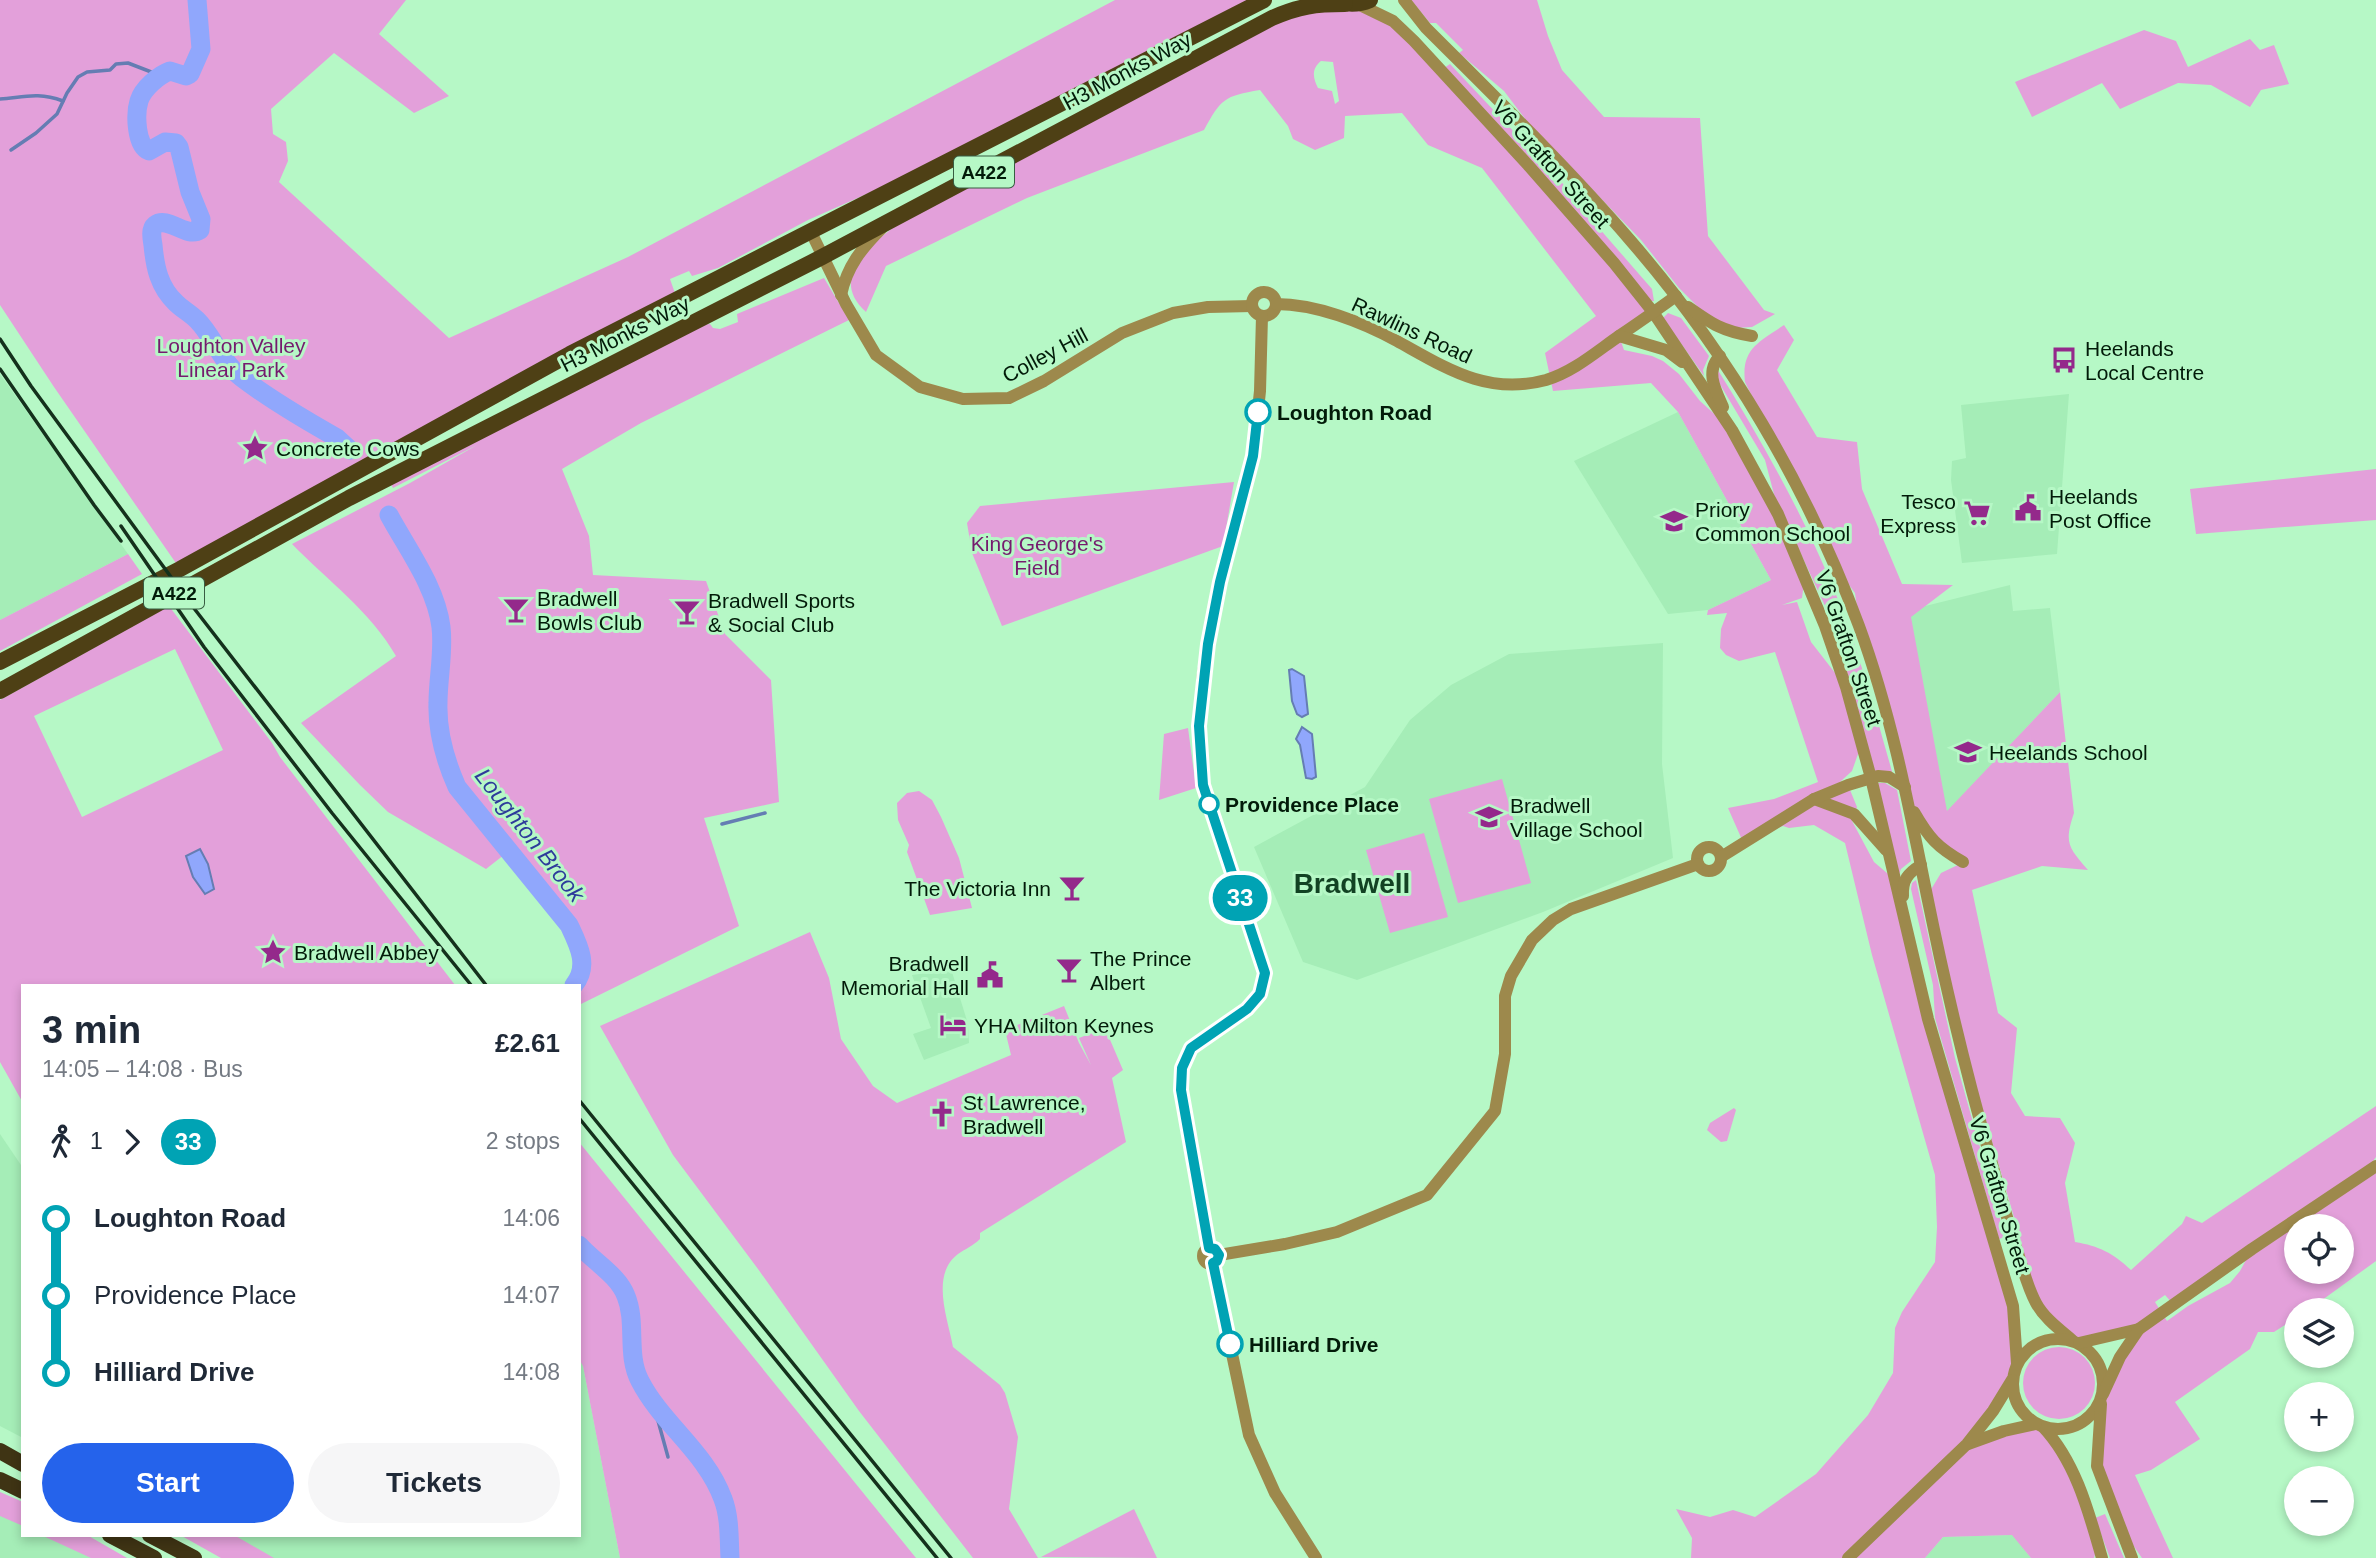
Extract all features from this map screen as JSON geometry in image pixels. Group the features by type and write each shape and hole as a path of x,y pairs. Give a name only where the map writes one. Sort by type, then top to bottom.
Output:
{"highway":[{"path":"0,1451 21,1466"},
{"path":"0,1459 21,1466"},
{"path":"0,1480 21,1490"},
{"path":"114,1537 154,1558"},
{"path":"154,1537 194,1558"}],"main road":[{"name":"H3 Monks Way","path":"0,662 144,589 396,449 717,278 1263,1"},
{"name":"H3 Monks Way","path":"0,691 349,498 888,223 1272,18 1294,8 1314,4 1352,2"}],"street":[{"name":"V6 Grafton Street","path":"1404,0 1426,28 1620,229 1677,299 1720,356 1807,506 1860,629 1889,725 1905,787 1944,980 1972,1094 2011,1233 2036,1304 2047,1318 2076,1342"},
{"name":"V6 Grafton Street","path":"1352,2 1393,21 1414,41 1597,244 1653,312 1732,430 1778,514 1820,614 1846,688 1871,778 1928,1018 2013,1306 2017,1363"},
{"path":"841,295 854,258 888,223"},
{"name":"Colley Hill","path":"810,230 841,295 876,355 920,387 963,400 1009,398 1044,381 1122,333 1172,313 1208,307 1252,306"},
{"path":"1262,293 1270,294 1276,304 1270,315 1262,316 1255,313 1252,306 1253,299 1262,293"},
{"path":"1677,299 1729,333 1752,336"},
{"name":"Rawlins Road","path":"1276,304 1321,312 1370,328 1457,374 1480,382 1522,384 1548,379 1581,363 1653,312 1677,299"},
{"path":"1262,316 1260,391 1253,456 1220,582 1203,673 1199,726 1203,785 1265,973 1260,994 1247,1009 1191,1048 1182,1068 1181,1090 1249,1435 1275,1493 1316,1558"},
{"path":"1619,336 1665,350 1691,369"},
{"path":"1720,356 1713,363 1711,372 1732,430"},
{"path":"1214,1256 1273,1247 1338,1232 1427,1195 1495,1111 1505,1054 1505,996 1511,976 1532,940 1553,920 1571,909 1698,864 1698,854 1706,847 1716,849 1721,857 1814,799 1878,776 1889,777 1905,787"},
{"path":"1814,799 1854,814 1888,853"},
{"path":"1908,803 1929,838 1940,849 1963,862"},
{"path":"1903,918 1902,886 1908,875 1921,865"},
{"path":"1966,1445 2004,1431 2040,1425 2067,1429 2089,1418 2120,1357 2144,1325 2376,1166"},
{"path":"1848,1558 1966,1445 1993,1411 2012,1380 2017,1363 2039,1342 2052,1339 2076,1342 2144,1325"},
{"path":"2076,1342 2092,1353 2099,1363 2103,1377 2097,1446 2100,1477 2132,1558"},
{"path":"2012,1380 2015,1400 2021,1411 2040,1425 2065,1455 2102,1558"}],"shaded area":[{"path":"0,374 128,554 0,620"},
{"path":"2069,394 2057,554 1962,563 1951,480 1952,461 1966,458 1961,405"},
{"name":"Priory Common School","path":"1678,412 1771,580 1708,610 1668,614 1574,461"},
{"name":"Heelands School","path":"2010,585 2013,611 2050,608 2060,692 1947,812 1901,612"},
{"name":"Bradwell Village School","path":"1663,643 1662,764 1673,858 1543,912 1357,980 1303,962 1254,847 1365,787 1410,720 1451,685 1509,654"},
{"path":"947,970 952,972 968,1024 969,1043 924,1060 913,1034 931,1028 912,975"},
{"path":"0,1134 21,1165 21,1437 0,1426"},
{"path":"581,1355 620,1558 257,1558 216,1537 581,1537"},
{"path":"0,1515 21,1523 21,1537 48,1537 92,1558 0,1558"},
{"path":"2013,1535 2031,1558 1925,1558 1943,1537"}],"green space":[{"name":"Loughton Valley Linear Park","path":"0,0 406,0 379,34 449,96 414,113 334,53 271,109 273,134 286,142 288,161 279,182 449,338 628,257 1115,0 1264,0 1009,131 808,220 718,268 692,276 689,271 670,279 677,299 180,569 0,305"},
{"path":"1411,0 1537,0 1562,70 1604,117 1700,118 1708,236 1764,310 1775,314 1752,327 1736,328 1702,311 1679,288 1641,240 1529,124 1504,91 1459,53 1463,50 1436,23 1430,23"},
{"path":"1358,4 1393,21 1653,312 1619,336 1624,350 1663,361 1679,374 1700,401 1732,430 1805,575 1802,598 1782,605 1797,602 1811,642 1846,687 1859,732 1858,754 1852,771 1840,782 1848,785 1857,807 1852,821 1874,862 1894,879 2013,1306 2017,1363 2013,1380 1968,1443 2036,1424 2054,1439 2098,1543 2094,1558 2031,1558 2012,1535 1943,1537 1925,1558 1691,1558 1692,1538 1676,1509 1710,1517 1733,1510 1755,1517 1816,1474 1868,1415 1893,1373 1895,1328 1902,1312 1935,1262 1935,1175 1872,955 1845,843 1814,825 1789,828 1783,826 1743,842 1728,808 1774,799 1818,782 1775,652 1739,661 1726,655 1720,648 1721,629 1727,613 1707,615 1708,610 1771,580 1678,412 1651,383 1553,391 1545,353 1596,316 1482,168 1428,145 1402,113 1345,116 1344,138 1315,150 1293,139 1288,126 1260,90 1248,92 1231,97 1220,105 1204,130 1027,198 886,266 866,312 855,299 851,286 852,274 858,262 867,250 901,222 1269,14","holes":["1321,61 1333,62 1339,101 1335,104 1332,91 1318,88 1314,74"]},
{"path":"2144,30 2176,41 2188,67 2250,39 2260,50 2274,45 2289,84 2261,90 2250,107 2211,85 2178,83 2120,109 2102,83 2032,117 2015,82"},
{"path":"1450,64 1584,206 1598,227 1652,289 1654,301 1651,301 1444,68"},
{"path":"824,278 849,320 641,423 562,469 589,536 593,575 706,581 725,634 771,680 779,802 704,818 739,926 581,1004 581,984 574,984 581,970 580,952 573,933 548,896 509,851 486,869 388,812 301,723 396,656 361,611 292,544 477,445 393,488 389,480 688,326 710,324 713,328 720,329 738,322 737,314"},
{"path":"1668,313 1681,318 1709,356 1703,370 1704,376 1663,318"},
{"path":"1784,325 1794,340 1777,370 1817,437 1857,442 1862,489 1902,584 1953,585 1911,617 1947,811 2060,692 2074,813 2069,838 2072,850 2088,870 2042,866 1972,890 1998,1013 2017,1028 2011,1093 2025,1116 2060,1118 2075,1143 2065,1183 2075,1242 2105,1251 2131,1270 2182,1224 2186,1216 2202,1223 2376,1106 2376,1157 2366,1171 2376,1166 2376,1261 2354,1277 2354,1214 2284,1214 2284,1284 2344,1284 2325,1298 2284,1298 2284,1326 2274,1332 2258,1332 2250,1349 2175,1402 2200,1439 2151,1470 2135,1475 2173,1558 2142,1558 2119,1525 2100,1477 2101,1400 2138,1329 2079,1343 2047,1318 2017,1253 2016,1224 1945,980 1927,896 1941,873 1962,863 1940,849 1908,803 1860,629 1855,593 1834,565 1745,382 1746,361 1760,342","holes":["2251,1251 2230,1283 2167,1321 2155,1302 2165,1295 2173,1304"]},
{"path":"1716,367 1784,484 1828,576 1856,649 1893,775 1875,773 1840,646 1826,608 1775,498 1765,460 1718,381"},
{"path":"2376,469 2376,520 2196,534 2190,489"},
{"name":"King George's Field","path":"1234,482 1223,546 1002,626 972,553 967,523 980,506"},
{"path":"128,554 142,574 0,651 0,620"},
{"path":"169,606 280,757 454,984 21,984 21,1099 0,1062 0,700","holes":["175,649 223,750 82,817 34,716"]},
{"path":"1188,728 1196,788 1159,800 1164,734"},
{"path":"1502,779 1531,883 1458,903 1429,799"},
{"path":"1878,783 1885,783 1897,790 1911,861 1901,869 1898,877"},
{"path":"919,791 932,800 941,817 959,858 972,908 930,915 907,852 909,845 898,820 897,803 907,793"},
{"path":"1424,833 1448,917 1390,933 1366,850"},
{"path":"1916,880 1955,1058 2005,1237 1999,1239 1935,1018 1933,985 1911,889"},
{"path":"810,932 829,978 841,1039 873,1086 897,1103 1011,1055 1005,1030 1064,1006 1091,1065 1079,1038 1105,1028 1123,1070 1112,1078 1126,1142 980,1233 980,1239 958,1254 945,1273 943,1298 953,1347 1000,1385 1005,1393 1018,1437 1009,1509 1038,1558 973,1558 859,1411 673,1155 600,1026"},
{"path":"1734,1108 1736,1110 1727,1141 1721,1142 1707,1130 1710,1123"},
{"path":"581,1144 916,1558 620,1558 583,1366"},
{"path":"2059,1347 2073,1350 2085,1357 2092,1369 2095,1383 2092,1397 2085,1409 2073,1416 2059,1419 2045,1416 2033,1409 2026,1397 2023,1383 2026,1369 2033,1357 2045,1350"},
{"path":"0,1492 21,1501 21,1525 0,1516"},
{"path":"1134,1509 1157,1558 1041,1557"},
{"path":"2105,1514 2124,1558 2110,1558 2095,1518"},
{"path":"45,1537 90,1537 127,1558 91,1558"},
{"path":"184,1537 237,1537 274,1558 221,1558"}],"water":[{"path":"1289,670 1304,676 1308,714 1302,717 1297,714 1292,701"},
{"path":"1302,727 1312,734 1316,777 1312,779 1306,778 1300,745 1296,739"},
{"path":"200,849 208,864 214,889 205,894 193,877 186,856"}],"waterway":[{"name":"Loughton Brook","path":"197,0 201,49 190,74 186,76 170,71 161,76 144,91 138,107 139,136 145,148 149,151 165,142 176,143 179,147 190,192 201,219 200,230 195,232 166,223 153,227 152,237 159,276 170,297 203,327 235,372 276,402 337,438 350,450"},
{"path":"11,150 57,114 78,77 87,72 110,70 116,64 128,63 159,75"},
{"path":"0,99 39,96 63,101"},
{"name":"Loughton Brook","path":"389,515 420,569 438,612 442,646 438,714 445,756 453,777 457,787 569,925 579,947 582,963 575,984"},
{"path":"722,824 765,813"},
{"name":"Loughton Brook","path":"581,1247 612,1275 626,1296 631,1317 636,1371 649,1396 695,1452 715,1482 727,1513 730,1558"},
{"path":"652,1399 668,1457"}],"railway":[{"path":"0,339 31,386 193,607 485,984"},
{"path":"0,369 121,541"},
{"path":"121,526 204,647 332,813 470,984"},
{"path":"581,1102 951,1558"},
{"path":"581,1120 937,1558"}],"bus line":[{"name":"33","path":"1230,1344 1213,1263 1219,1255 1215,1249 1209,1248 1207,1224 1181,1090 1182,1068 1191,1048 1247,1009 1260,994 1265,973 1203,785 1199,726 1208,644 1220,582 1253,456 1258,412"}],"place":[{"name":"Heelands Local Centre","path":"2064,360"},
{"name":"Loughton Road","path":"1258,412"},
{"name":"Concrete Cows","path":"255,448"},
{"name":"Heelands Post Office","path":"2028,508"},
{"name":"Tesco Express","path":"1977,513"},
{"name":"Priory Common School","path":"1674,521"},
{"name":"Bradwell Bowls Club","path":"516,610"},
{"name":"Bradwell Sports & Social Club","path":"687,612"},
{"name":"Heelands School","path":"1968,752"},
{"name":"Providence Place","path":"1209,804"},
{"name":"Bradwell Village School","path":"1489,817"},
{"name":"The Victoria Inn","path":"1072,888"},
{"name":"Bradwell Abbey","path":"273,952"},
{"name":"The Prince Albert","path":"1069,970"},
{"name":"Bradwell Memorial Hall","path":"990,975"},
{"name":"YHA Milton Keynes","path":"953,1025"},
{"name":"St Lawrence, Bradwell","path":"942,1114"},
{"name":"Hilliard Drive","path":"1230,1344"}],"district":[{"name":"Bradwell","path":"1352,883"}]}
